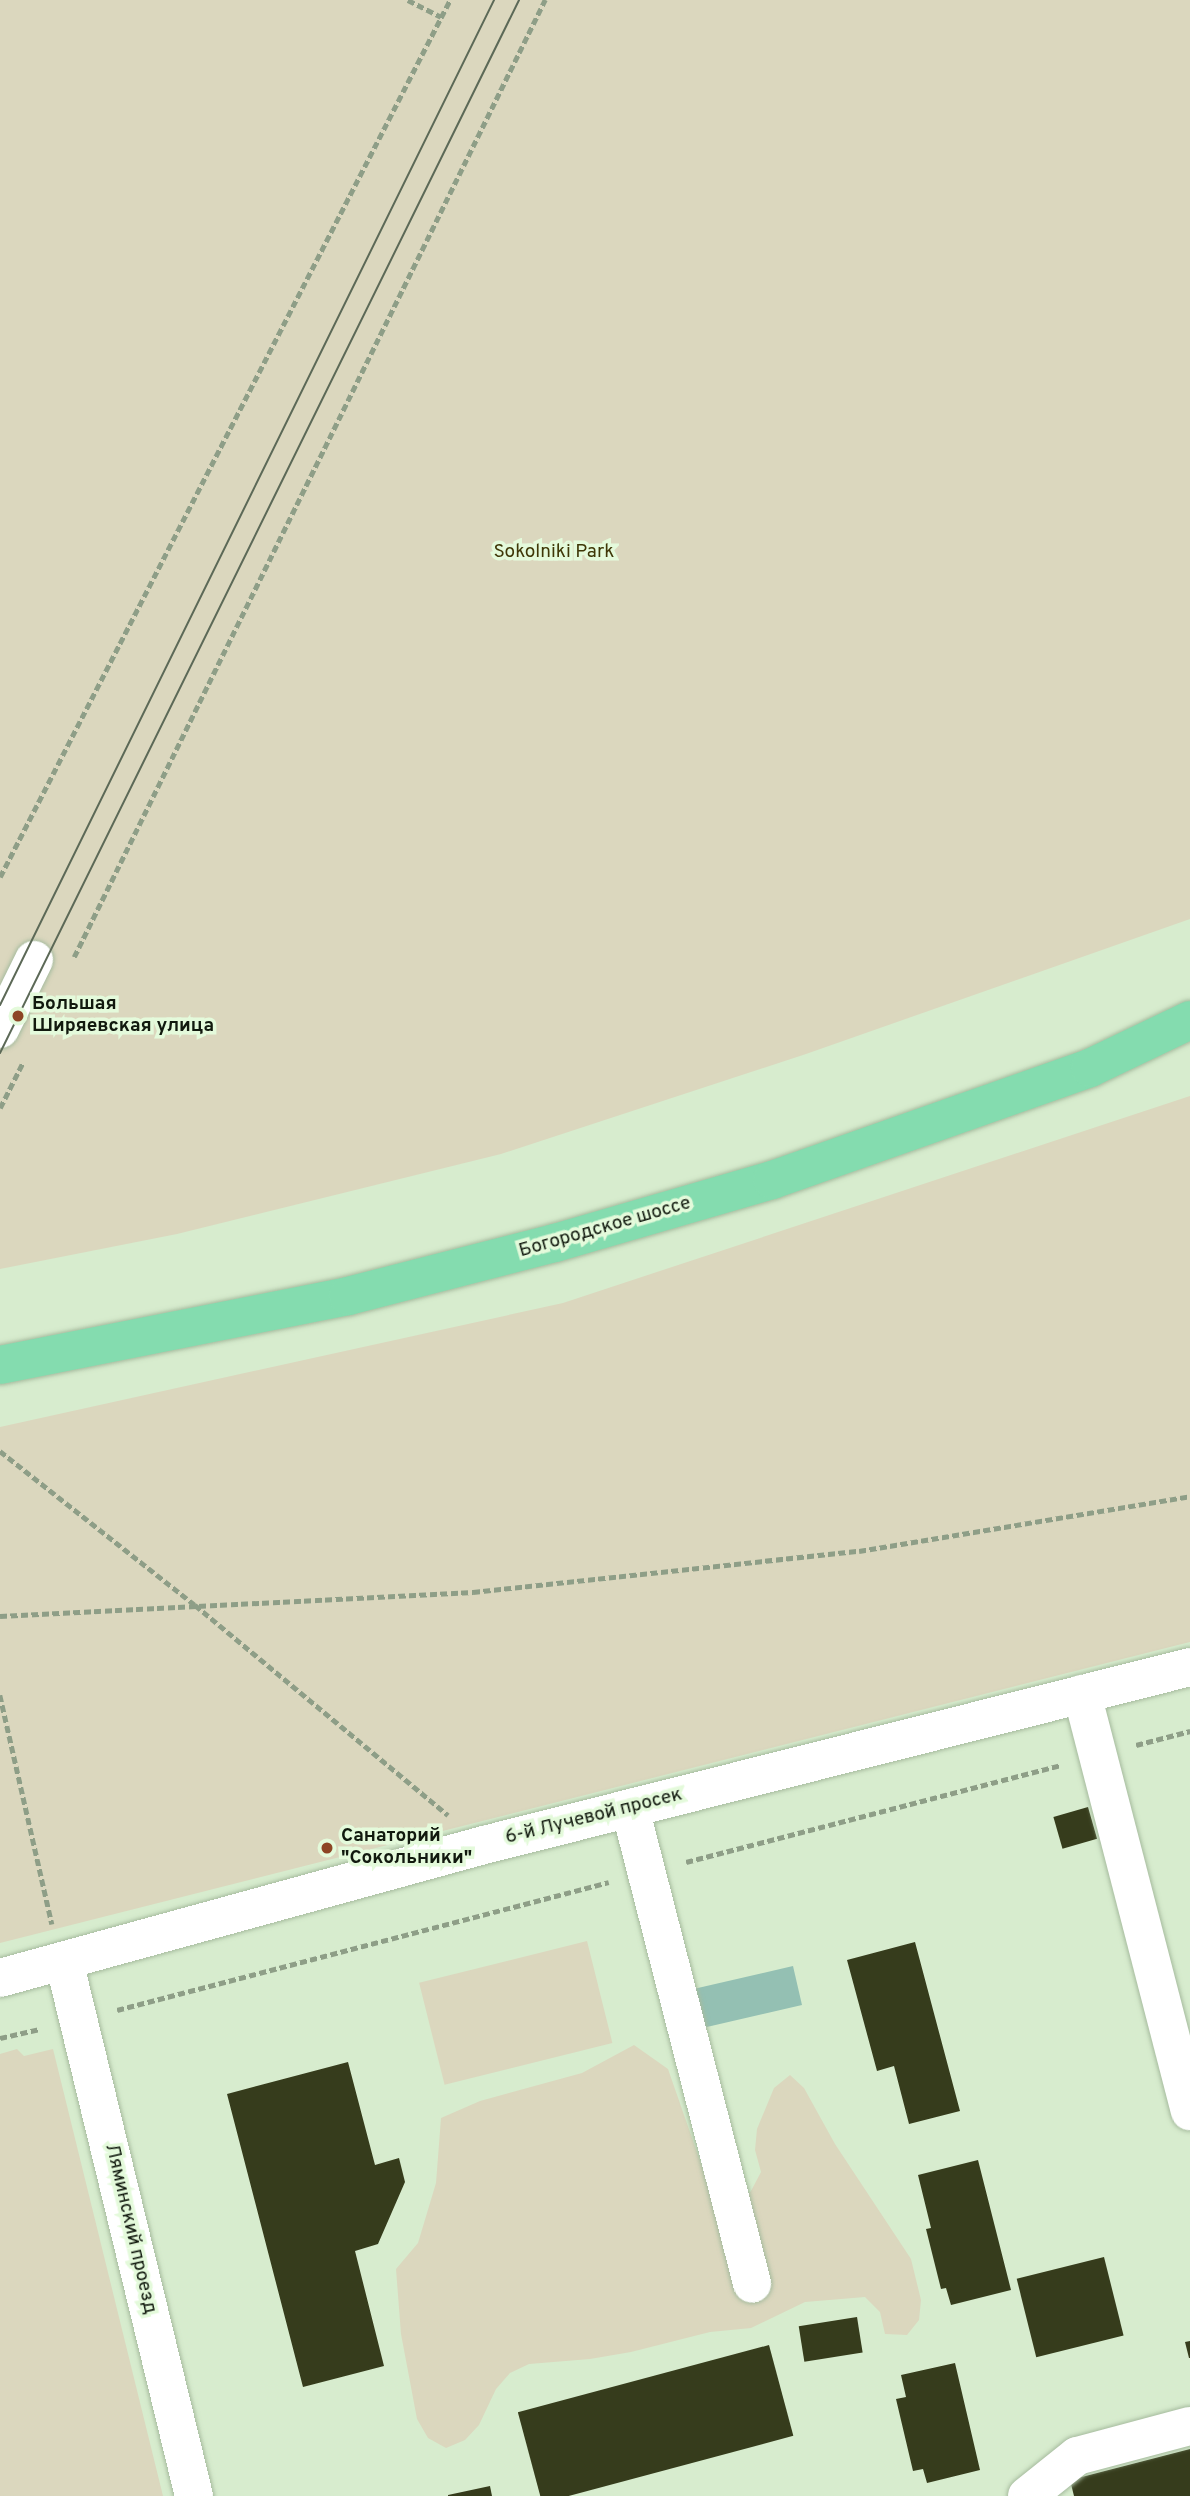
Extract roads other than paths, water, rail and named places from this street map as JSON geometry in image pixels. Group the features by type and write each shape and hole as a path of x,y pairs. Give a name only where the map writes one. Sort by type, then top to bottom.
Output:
{"main road":[{"name":"Богородское шоссе","path":"0,1365 348,1296 555,1243 772,1181 1090,1068 1190,1020"}],"street":[{"path":"0,1029 34,960"},
{"name":"6-й Лучевой просек","path":"0,1978 484,1845 1190,1668"},
{"path":"1082,1694 1184,2064 1190,2110"},
{"path":"630,1808 752,2284"},
{"name":"Ляминский проезд","path":"64,1961 194,2496"},
{"path":"1027,2496 1077,2456 1190,2426"}],"water":[{"path":"793,1966 802,2005 704,2028 695,1989"}],"tram line":[{"path":"0,1005 494,0"},
{"path":"0,1053 519,0"}],"place":[{"name":"Большая Ширяевская улица","path":"18,1016"},
{"name":"Санаторий \"Сокольники\"","path":"327,1848"}],"park label":[{"name":"Sokolniki Park","path":"554,553"}]}
